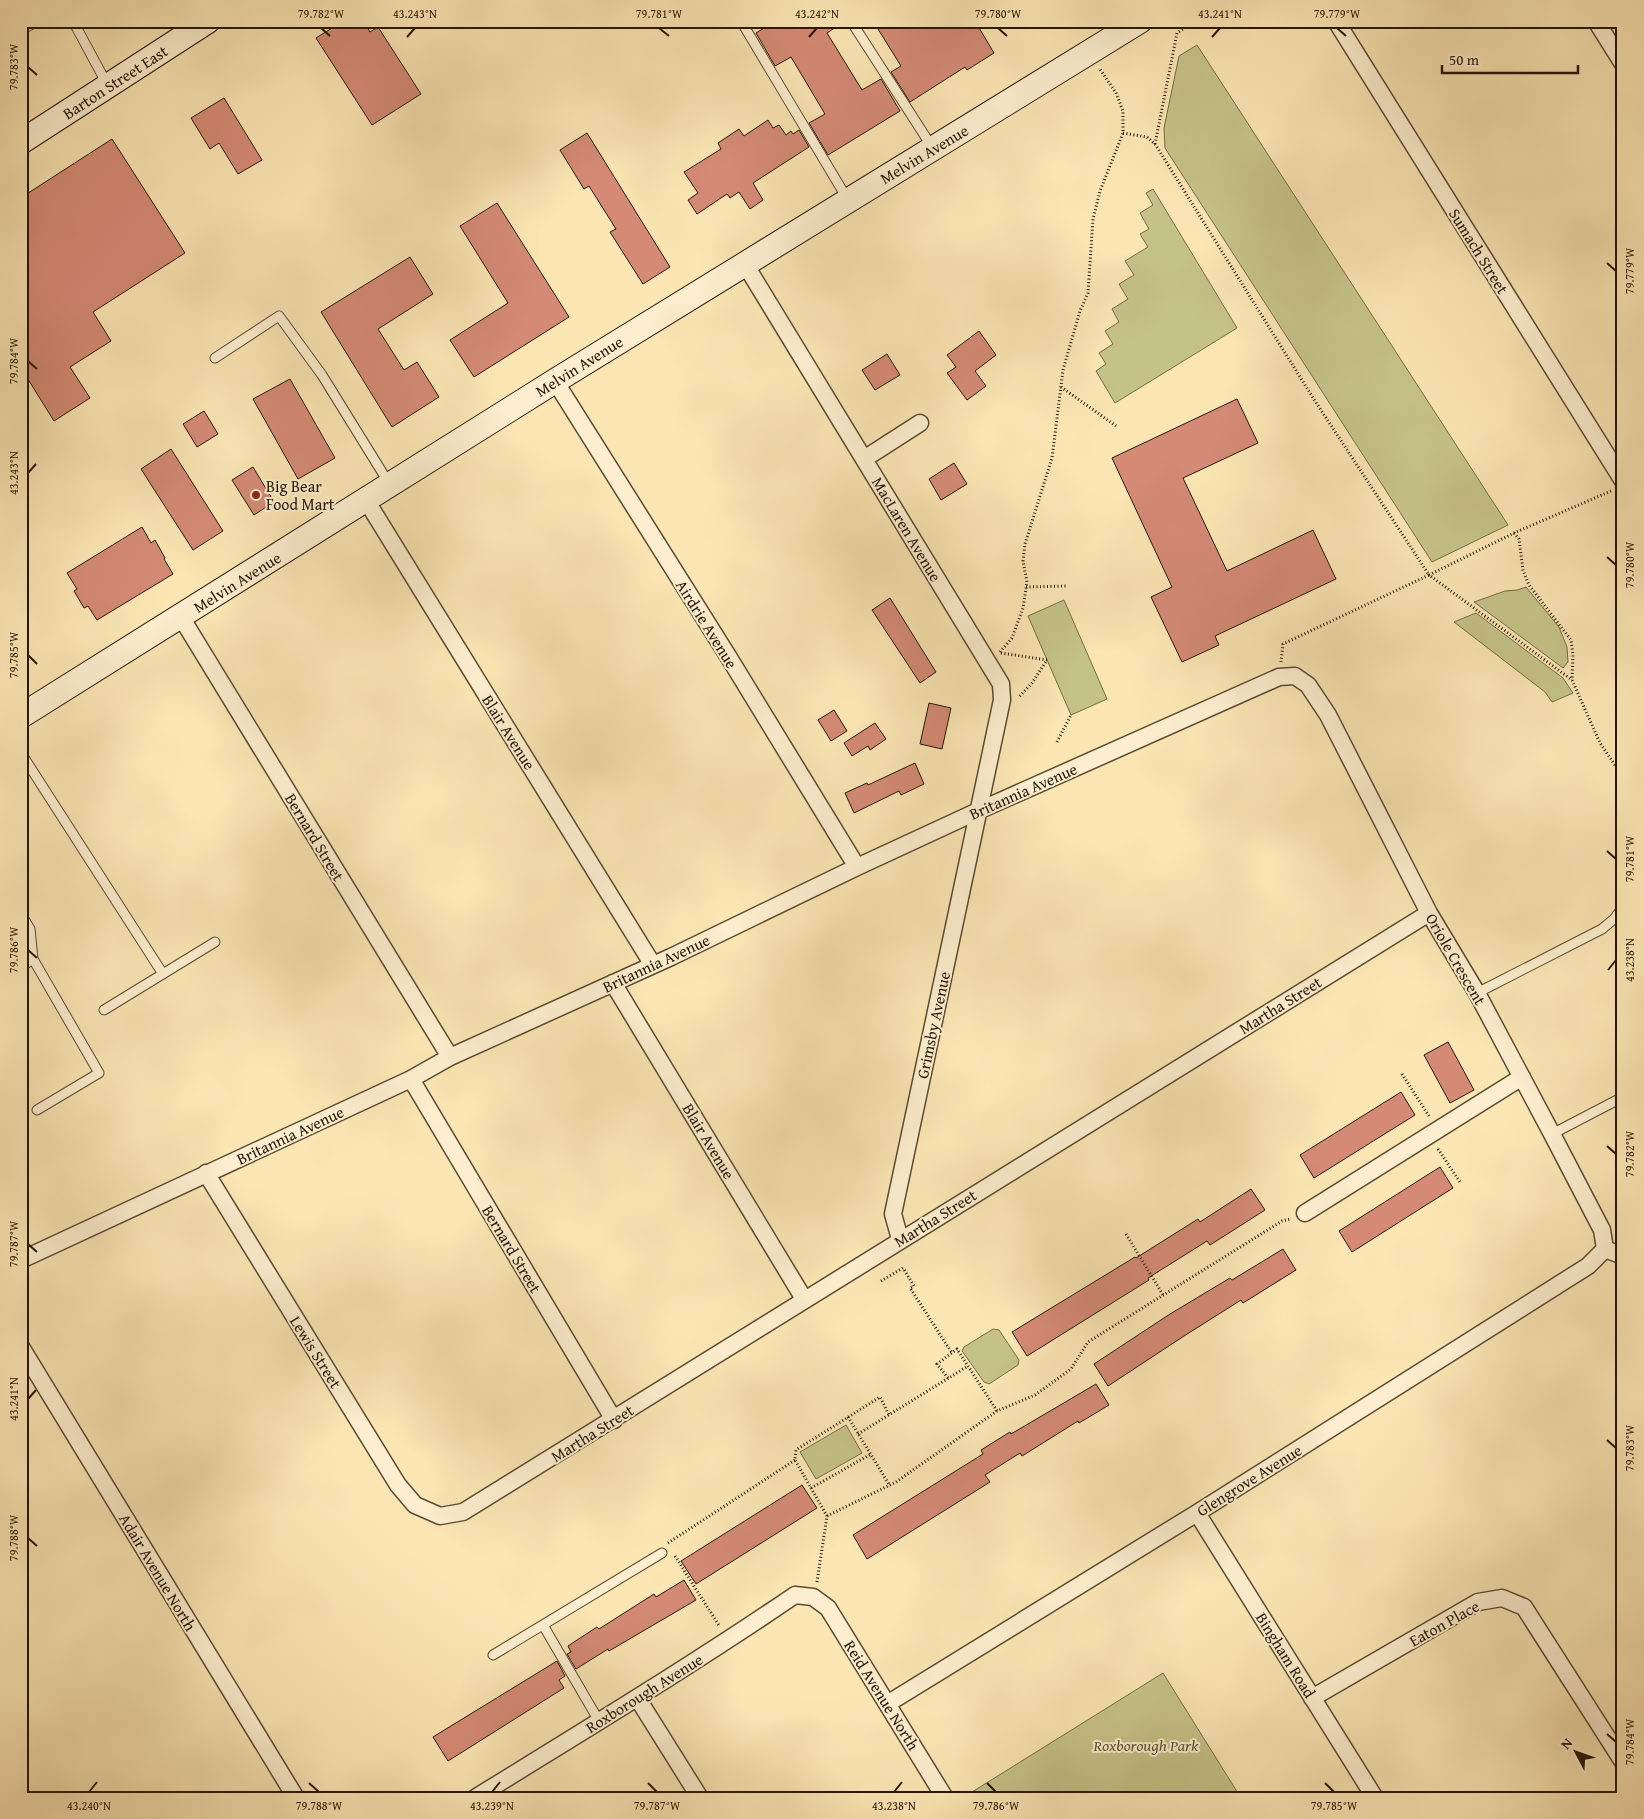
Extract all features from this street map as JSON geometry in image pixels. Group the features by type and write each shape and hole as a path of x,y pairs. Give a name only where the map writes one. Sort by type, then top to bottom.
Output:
{"street":[{"name":"Barton Street East","path":"21,142 208,21"},
{"name":"Melvin Avenue","path":"21,716 181,618 555,381 848,200 1090,54 1140,21"},
{"name":"Sumach Street","path":"1336,21 1618,485"},
{"path":"1596,21 1623,64"},
{"name":"MacLaren Avenue","path":"745,264 1000,684 1002,700 999,718 978,811"},
{"name":"Airdrie Avenue","path":"555,381 857,867"},
{"path":"864,459 920,423"},
{"name":"Blair Avenue","path":"366,500 653,965"},
{"name":"Bernard Street","path":"181,618 450,1057"},
{"name":"Britannia Avenue","path":"21,1260 411,1079 450,1057 653,965 978,811 1287,676"},
{"name":"Oriole Crescent","path":"1287,676 1308,685 1328,715 1428,913 1477,993 1602,1230 1605,1249"},
{"name":"Grimsby Avenue","path":"900,1239 893,1214 978,811"},
{"name":"Martha Street","path":"440,1516 463,1512 614,1420 900,1239 1428,913"},
{"name":"Blair Avenue","path":"613,983 804,1299"},
{"path":"1305,1213 1522,1077"},
{"name":"Bernard Street","path":"411,1079 614,1420"},
{"name":"Lewis Street","path":"206,1173 398,1486 415,1505 440,1516"},
{"path":"1605,1249 1623,1256"},
{"name":"Glengrove Avenue","path":"887,1704 1197,1513 1588,1266 1605,1249"},
{"name":"Adair Avenue North","path":"21,1347 296,1798"},
{"name":"Bingham Road","path":"1197,1513 1375,1798"},
{"name":"Roxborough Avenue","path":"475,1798 638,1699 795,1595 813,1597"},
{"name":"Reid Avenue North","path":"813,1597 828,1608 945,1798"},
{"name":"Eaton Place","path":"1312,1698 1478,1602 1502,1598 1524,1607 1623,1762"},
{"path":"638,1699 700,1798"}],"lane":[{"path":"21,30 38,21"},
{"path":"73,21 108,86"},
{"path":"741,21 848,200"},
{"path":"851,21 933,149"},
{"path":"215,358 278,316 322,375 390,485"},
{"path":"21,753 163,974"},
{"path":"1477,993 1602,929 1623,907"},
{"path":"21,914 30,929 33,959 99,1073 37,1110"},
{"path":"104,1010 215,942"},
{"path":"21,967 33,959"},
{"path":"1552,1134 1623,1097"},
{"path":"494,1655 662,1553"},
{"path":"543,1625 600,1721"}],"path":[{"path":"1155,144 1177,33 1188,25 1186,21"},
{"path":"990,665 1012,638 1023,608 1026,587 1023,561 1025,544 1052,458 1066,362 1080,311 1088,293 1093,219 1100,191 1123,133 1123,111 1116,93 1090,54"},
{"path":"1123,133 1147,137 1155,144 1315,401 1430,575 1572,680"},
{"path":"1061,387 1116,426"},
{"path":"1287,676 1283,644 1618,485"},
{"path":"1514,533 1519,538 1523,570 1529,585 1572,640 1572,680 1600,744 1623,777"},
{"path":"1026,587 1066,586"},
{"path":"999,718 1024,692 1047,660 1000,653"},
{"path":"1057,742 1071,715"},
{"path":"1402,1074 1460,1182"},
{"path":"827,1516 890,1486 997,1411 1035,1395 1071,1368 1088,1342 1282,1221 1305,1213"},
{"path":"1126,1234 1163,1295"},
{"path":"881,1281 903,1268 914,1286 910,1288 952,1353"},
{"path":"948,1378 937,1364 957,1349 997,1411"},
{"path":"858,1434 968,1366"},
{"path":"813,1597 827,1516 795,1460 796,1450 880,1397 889,1415"},
{"path":"848,1417 890,1486"},
{"path":"810,1488 871,1454"},
{"path":"667,1544 795,1460"},
{"path":"672,1552 728,1640"}],"green space":[{"path":"1197,45 1508,525 1432,562 1165,148 1164,128 1179,56"},
{"path":"1153,189 1237,328 1115,403 1096,371 1106,364 1099,353 1113,344 1105,331 1119,322 1112,309 1128,299 1119,284 1134,275 1125,261 1148,247 1140,234 1149,229 1140,213 1153,205 1146,193"},
{"path":"1526,587 1559,627 1567,647 1568,662 1563,668 1474,602 1505,591"},
{"path":"1064,600 1107,699 1071,715 1028,616"},
{"path":"1476,613 1563,678 1573,693 1552,702 1545,692 1454,622"},
{"path":"993,1329 999,1330 1019,1360 1018,1365 989,1384 984,1382 962,1351 964,1347"},
{"path":"846,1425 862,1453 816,1479 800,1452"},
{"name":"Roxborough Park","path":"1163,1673 1241,1798 964,1797"}],"building":[{"path":"343,21 363,21 370,32 378,27 421,94 372,125 316,38"},
{"path":"775,21 845,21 827,33 862,90 881,79 900,111 828,155 809,123 825,114 791,57 775,66 756,33"},
{"path":"873,21 975,21 994,53 967,70 965,67 910,102 891,72 901,66"},
{"path":"224,98 262,160 238,174 219,143 210,149 191,118"},
{"path":"768,120 773,128 779,125 786,135 791,131 793,134 799,130 809,147 753,183 763,200 750,209 739,192 730,198 727,194 697,214 688,200 698,193 684,172 721,149 718,143 739,129 744,136"},
{"path":"587,133 670,267 643,284 610,232 616,229 589,186 584,189 560,150"},
{"path":"112,139 185,253 93,312 111,341 70,367 90,398 54,421 21,368 21,210 27,206 22,197"},
{"path":"497,203 569,317 474,377 450,340 508,303 460,226"},
{"path":"410,257 433,294 378,329 404,370 417,362 439,397 392,427 321,312"},
{"path":"979,331 996,355 975,371 986,386 967,400 947,373 956,367 947,355"},
{"path":"887,354 900,375 875,390 862,370"},
{"path":"290,379 335,458 298,479 253,399"},
{"path":"1237,399 1258,443 1183,478 1227,571 1313,530 1336,579 1215,636 1219,645 1182,662 1151,597 1172,587 1112,458"},
{"path":"204,411 218,434 197,447 183,424"},
{"path":"171,449 223,531 193,550 141,469"},
{"path":"954,463 967,484 941,500 929,479"},
{"path":"253,467 274,502 254,515 232,480"},
{"path":"142,527 151,543 155,540 173,574 97,620 88,606 84,608 74,591 77,589 67,573"},
{"path":"890,598 936,672 920,683 872,610"},
{"path":"929,703 951,708 942,749 920,744"},
{"path":"834,710 847,731 831,741 818,720"},
{"path":"875,723 886,739 870,750 868,746 852,756 844,743"},
{"path":"915,763 924,784 901,795 899,791 854,813 845,793 867,783 868,785"},
{"path":"1448,1042 1474,1090 1450,1103 1424,1055"},
{"path":"1401,1092 1415,1115 1314,1178 1300,1155"},
{"path":"1440,1167 1453,1188 1352,1252 1339,1231"},
{"path":"1251,1189 1265,1210 1210,1245 1207,1241 1148,1278 1149,1280 1027,1356 1012,1332 1198,1219 1200,1222"},
{"path":"1283,1249 1296,1270 1243,1303 1241,1300 1108,1386 1094,1364 1170,1314"},
{"path":"1096,1384 1109,1405 1079,1423 1078,1421 1022,1456 1020,1453 985,1475 990,1482 867,1559 853,1535 983,1454 981,1450"},
{"path":"802,1485 817,1508 696,1584 681,1561"},
{"path":"684,1580 696,1600 576,1669 567,1654 571,1652 568,1646 654,1594 656,1597"},
{"path":"557,1661 565,1676 559,1680 564,1688 448,1761 433,1737"}],"place":[{"name":"Big Bear Food Mart","path":"256,495"}]}
